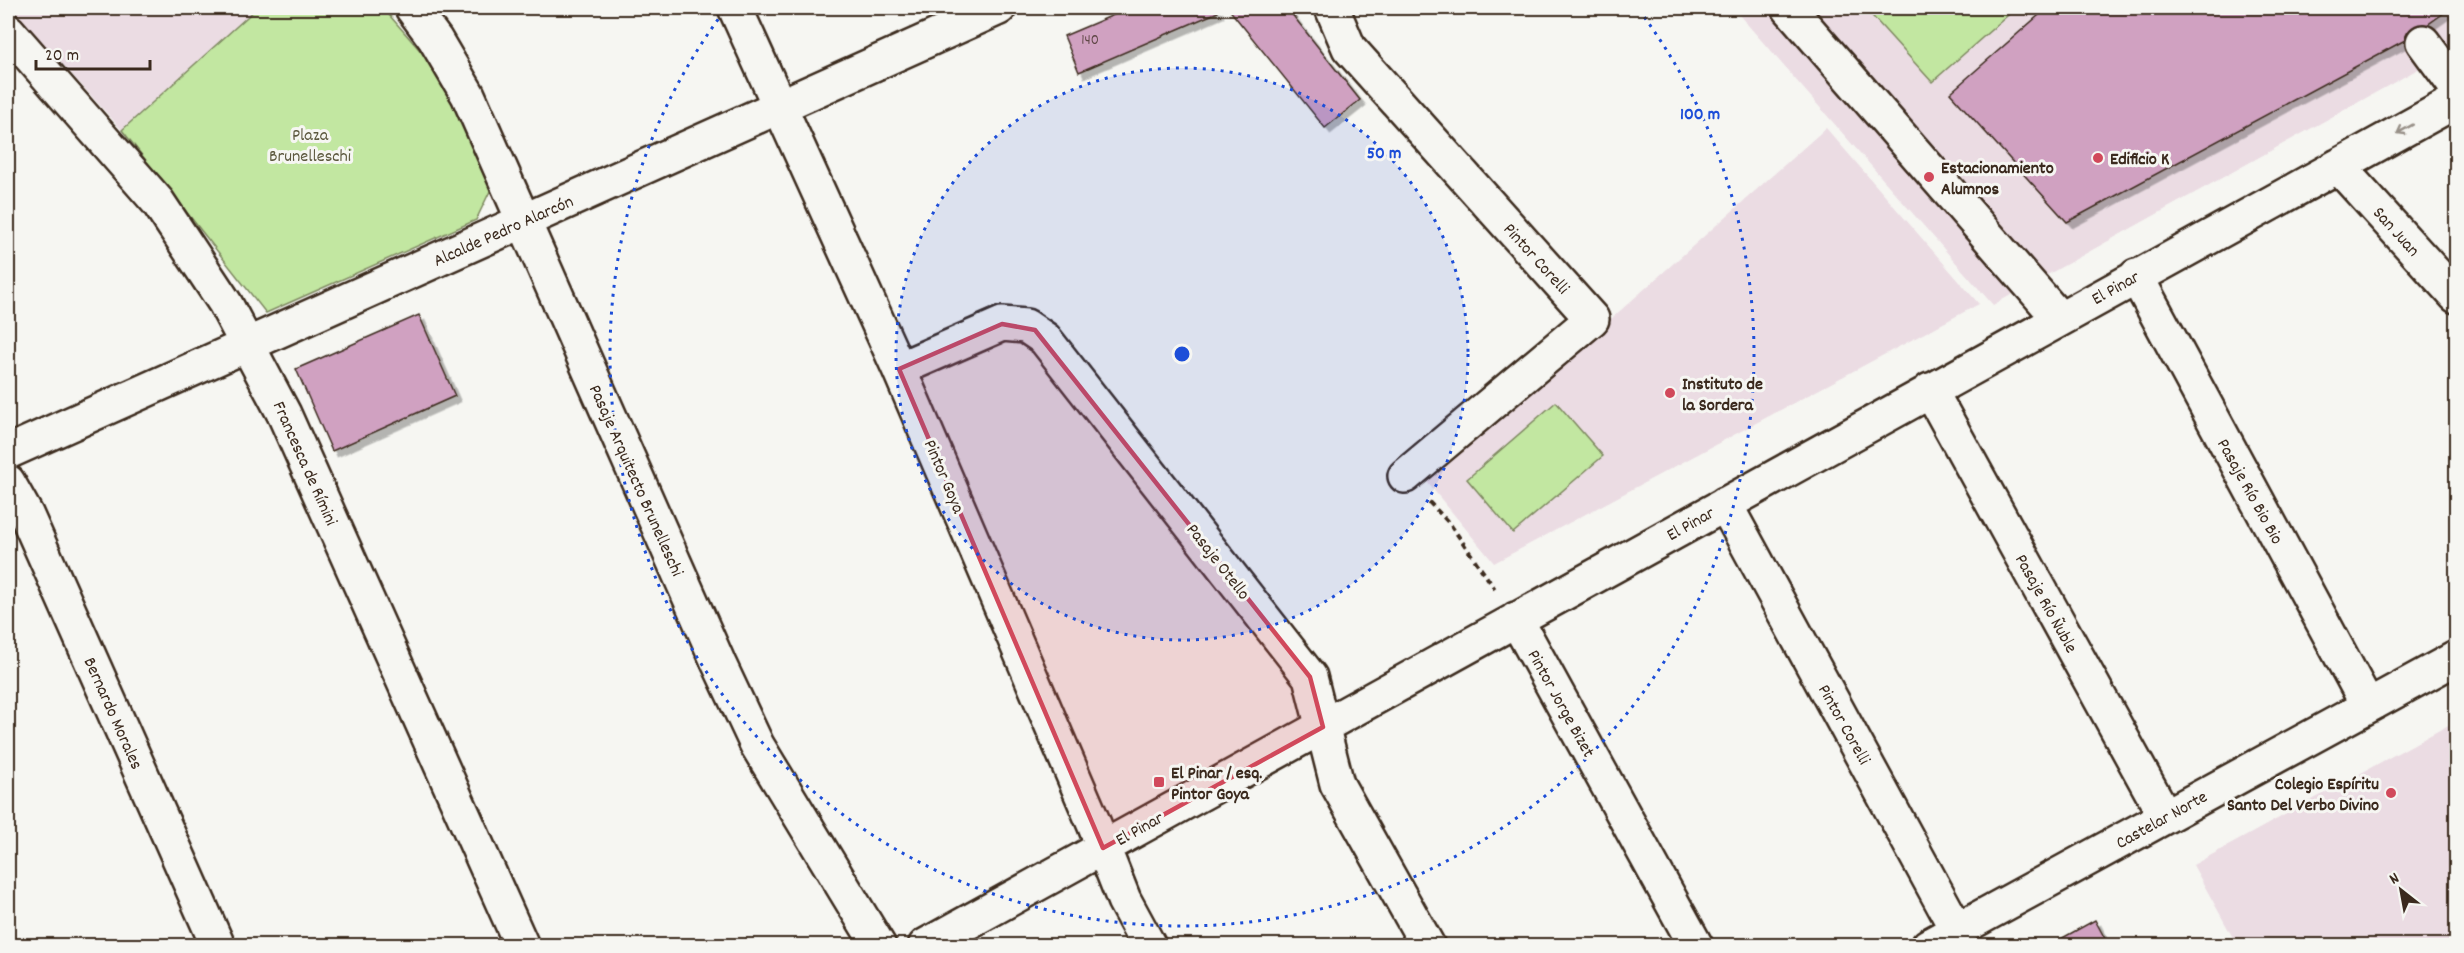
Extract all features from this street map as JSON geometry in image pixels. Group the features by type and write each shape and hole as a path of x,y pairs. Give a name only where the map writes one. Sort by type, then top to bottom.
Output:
{"street":[{"name":"Pasaje Arquitecto Brunelleschi","path":"412,8 435,39 468,95 522,221 757,745 879,945"},
{"name":"Pintor Goya","path":"735,8 899,369 1124,900 1149,945"},
{"name":"Alcalde Pedro Alarcón","path":"8,452 999,8"},
{"name":"Pintor Corelli","path":"1332,8 1349,48 1592,319 1405,476"},
{"path":"1789,8 2059,318"},
{"name":"Francesca de Rímini","path":"8,31 158,202 225,303 284,414 522,945"},
{"path":"2423,42 2457,87"},
{"name":"El Pinar","path":"925,945 2457,100"},
{"name":"San Juan","path":"2338,166 2457,296"},
{"name":"Pasaje Río Bio Bio","path":"2136,276 2368,706"},
{"name":"Pasaje Otello","path":"899,369 1002,324 1013,323 1035,330 1052,348 1310,677 1338,784 1428,945"},
{"name":"Pasaje Río Ñuble","path":"1930,390 2166,816"},
{"name":"Bernardo Morales","path":"8,482 26,514 218,945"},
{"name":"Pintor Corelli","path":"1725,504 1957,938"},
{"name":"Pintor Jorge Bizet","path":"1516,619 1696,945"},
{"name":"Castelar Norte","path":"1928,945 1957,938 2166,816 2457,658"}],"path":[{"path":"1405,476 1450,524 1516,619"}],"highlighted area":[{"path":"1002,324 1035,330 1310,677 1323,727 1103,848 899,369"}],"shaded area":[{"path":"12,8 257,8 122,130"},
{"path":"1733,8 2456,8 2456,48 1993,305"},
{"name":"Instituto de la Sordera","path":"1826,128 1979,304 1494,563 1427,482"},
{"name":"Colegio Espíritu Santo Del Verbo Divino","path":"2456,721 2456,945 2237,945 2193,865"}],"green space":[{"name":"Plaza Brunelleschi","path":"257,8 383,8 439,72 491,189 476,220 266,313 122,130"},
{"path":"1865,8 2016,8 1932,82"},
{"path":"1556,402 1603,456 1513,533 1467,479"}],"building":[{"path":"1130,8 1217,8 1218,12 1079,72 1064,36"},
{"path":"1228,8 1287,8 1360,100 1325,128"},
{"name":"Edificio K","path":"2047,8 2451,8 2407,39 2067,222 1950,93"},
{"path":"419,315 455,396 332,451 296,369"},
{"path":"2095,920 2109,946 2048,946"}],"place":[{"name":"Edificio K","path":"2098,158"},
{"name":"Estacionamiento Alumnos","path":"1929,177"},
{"name":"Instituto de la Sordera","path":"1670,393"},
{"name":"El Pinar / esq. Pintor Goya","path":"1159,782"},
{"name":"Colegio Espíritu Santo Del Verbo Divino","path":"2391,793"}]}
